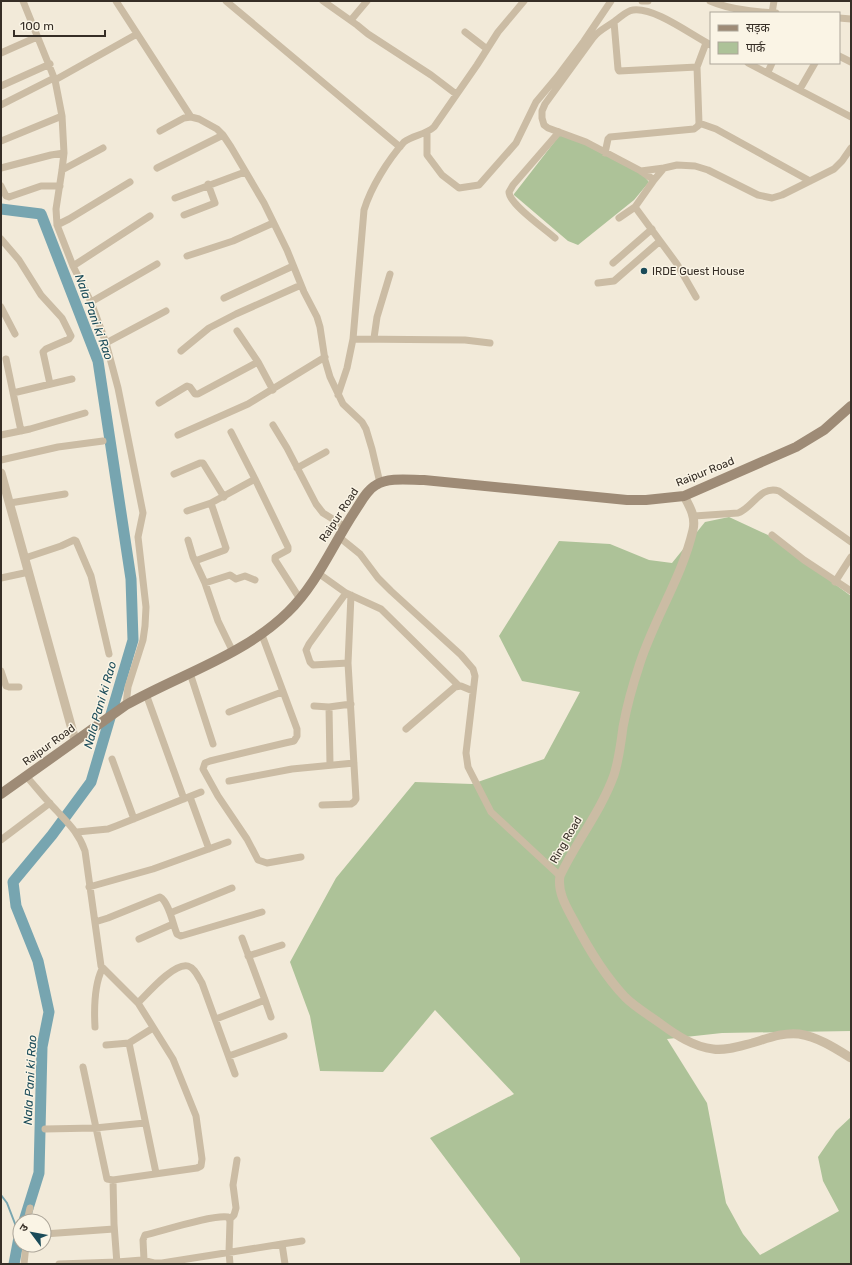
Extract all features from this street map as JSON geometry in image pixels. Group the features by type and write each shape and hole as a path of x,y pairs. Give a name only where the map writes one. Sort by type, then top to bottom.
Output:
{"main road":[{"name":"Raipur Road","path":"1,794 124,706 233,652 262,635 300,599 318,572 344,526 370,490 380,483 394,480 424,480 627,500 646,500 684,496 796,447 824,430 851,406"}],"street":[{"path":"22,1 50,64 55,79 62,116 64,153 56,209 57,225 73,266 92,302 106,343 118,388 143,513 138,537 146,607 145,626 143,640 128,687 124,706"},
{"path":"116,1 191,117"},
{"path":"226,1 400,147"},
{"path":"323,1 351,20 368,34 431,75 456,94"},
{"path":"351,20 367,1"},
{"path":"338,395 347,368 353,339 364,210 373,186 400,147 407,140 427,132 434,127 498,32 524,1"},
{"path":"427,132 427,155 442,175 459,188 479,185 516,143 536,102 557,78 611,1"},
{"path":"642,1 648,1"},
{"path":"710,1 743,10 762,12"},
{"path":"772,12 774,1"},
{"path":"605,152 608,139 610,137 694,129 699,123 697,67 708,44 649,12 639,10 629,11 596,34 544,107 542,114 544,125 548,128 586,142 605,152 641,170 654,180"},
{"path":"840,18 851,18"},
{"path":"614,22 619,71 697,67"},
{"path":"465,32 486,49"},
{"path":"1,105 55,79 137,34"},
{"path":"1,54 37,37"},
{"path":"840,56 851,62"},
{"path":"1,86 50,64"},
{"path":"750,64 851,117"},
{"path":"768,72 772,64"},
{"path":"800,89 814,64"},
{"path":"1,141 62,116"},
{"path":"160,131 184,118 191,117 209,124 224,135 264,203 293,266 300,285 320,324 325,357 330,377 345,407 362,422 366,429 380,483"},
{"path":"699,123 716,129 810,181"},
{"path":"555,238 510,198 509,192 559,132"},
{"path":"156,168 224,135"},
{"path":"62,170 103,148"},
{"path":"641,170 677,165 695,166 708,170 758,195 772,198 782,195 834,169 851,148"},
{"path":"1,168 64,153"},
{"path":"619,218 635,207 664,168"},
{"path":"175,198 208,184 245,172"},
{"path":"57,225 130,182"},
{"path":"184,215 215,203 208,184"},
{"path":"1,186 6,196 9,197 41,186 60,186"},
{"path":"635,207 677,264 696,297"},
{"path":"73,266 150,216"},
{"path":"187,256 232,241 273,223"},
{"path":"613,263 652,229"},
{"path":"1,239 18,260 40,295 62,318 69,330 71,336 69,340 46,349 44,352 50,384"},
{"path":"598,282 614,281 660,241"},
{"path":"92,302 157,264"},
{"path":"224,298 293,266"},
{"path":"374,338 378,312 390,274"},
{"path":"181,351 209,328 300,285"},
{"path":"1,307 15,334"},
{"path":"106,343 166,311"},
{"path":"237,331 258,362 272,390"},
{"path":"353,339 466,340 490,343"},
{"path":"178,435 248,404 325,357"},
{"path":"6,358 21,431"},
{"path":"159,403 187,386 190,387 194,394 198,394 258,362"},
{"path":"13,393 72,379"},
{"path":"1,435 85,414"},
{"path":"273,425 310,495 323,513 344,526"},
{"path":"231,432 288,547 288,550 275,557 275,560 300,599"},
{"path":"1,460 58,447 103,441"},
{"path":"297,468 326,452"},
{"path":"174,474 203,463 224,497"},
{"path":"1,473 75,740"},
{"path":"186,511 224,497 255,479"},
{"path":"684,496 694,516 738,513 743,511 764,491 774,489 851,542"},
{"path":"10,503 64,494"},
{"path":"195,561 226,549 210,503"},
{"name":"Ring Road","path":"694,516 693,530 684,558 648,640 640,664 628,704 614,774 602,801 560,876 560,890 564,902 594,958 625,997 670,1030 699,1046 713,1050 723,1050 780,1035 799,1034 827,1043 851,1058"},
{"path":"772,535 835,582 851,591"},
{"path":"338,537 360,554 378,578 391,591 470,664 475,676 466,754 468,767 491,812 560,876"},
{"path":"25,558 74,540 76,541 91,576 109,654"},
{"path":"188,540 218,621 233,652"},
{"path":"835,582 851,556"},
{"path":"1,578 29,572"},
{"path":"318,572 348,594 374,605 384,612 458,686 473,691"},
{"path":"205,583 230,575 235,579 245,576 254,580"},
{"path":"322,805 351,804 356,799 348,663 348,594"},
{"path":"348,594 309,644 306,652 310,662 315,665 348,663"},
{"path":"262,635 297,729 296,739 285,743 216,758 206,762 204,769 218,796 247,839 258,860 267,863 301,857"},
{"path":"1,671 6,686 19,687"},
{"path":"190,673 214,744"},
{"path":"406,729 453,688 458,686"},
{"path":"229,712 282,692"},
{"path":"146,694 209,849"},
{"path":"314,706 329,707 351,704"},
{"path":"329,707 330,765"},
{"path":"112,759 134,819"},
{"path":"229,781 292,769 354,763"},
{"path":"26,776 77,832 85,851 102,969 138,1003 152,1028 173,1059 190,1100 199,1128 202,1164 197,1168 113,1180 106,1178 83,1067"},
{"path":"77,832 108,829 201,792"},
{"path":"1,840 50,803"},
{"path":"89,887 153,869 228,842"},
{"path":"170,913 232,888"},
{"path":"95,922 160,897 163,899 170,913 177,934 184,936 262,912"},
{"path":"139,939 173,924"},
{"path":"242,938 271,1018"},
{"path":"248,956 282,945"},
{"path":"138,1003 171,972 178,968 186,966 190,967 197,974 216,1019 236,1074"},
{"path":"95,1027 97,984 102,969"},
{"path":"216,1019 265,1000"},
{"path":"106,1045 129,1042 152,1028"},
{"path":"229,1056 284,1036"},
{"path":"129,1042 156,1173"},
{"path":"45,1129 96,1128 145,1123"},
{"path":"230,1264 230,1219 236,1210 233,1185 237,1160"},
{"path":"113,1180 114,1229 117,1263"},
{"path":"29,1213 30,1208"},
{"path":"144,1260 142,1240 145,1235 220,1217 230,1219"},
{"path":"52,1233 114,1229"},
{"path":"59,1264 117,1263 144,1260 154,1263 162,1263 302,1241"},
{"path":"282,1244 285,1264"},
{"path":"24,1264 25,1253"}],"green space":[{"path":"562,135 582,143 643,175 649,182 634,200 578,245 568,241 514,195 559,136"},
{"path":"729,517 768,535 851,596 851,1031 722,1033 667,1039 707,1103 726,1203 743,1234 760,1255 839,1211 823,1181 818,1157 836,1131 851,1117 851,1264 520,1264 520,1258 430,1138 514,1094 435,1010 383,1072 320,1071 310,1016 290,962 336,878 415,782 472,784 544,759 580,692 522,681 499,636 559,541 610,544 649,560 672,563 705,522"}],"waterway":[{"name":"Nala Pani ki Rao","path":"1,209 41,214 98,361 131,579 133,640 91,782 52,835 13,882 16,906 38,961 49,1012 42,1047 39,1173 26,1213"},
{"path":"1,1195 7,1203 12,1216"},
{"name":"Nala Pani ki Rao","path":"14,1264 16,1253"}],"place":[{"name":"IRDE Guest House","path":"644,271"}]}
